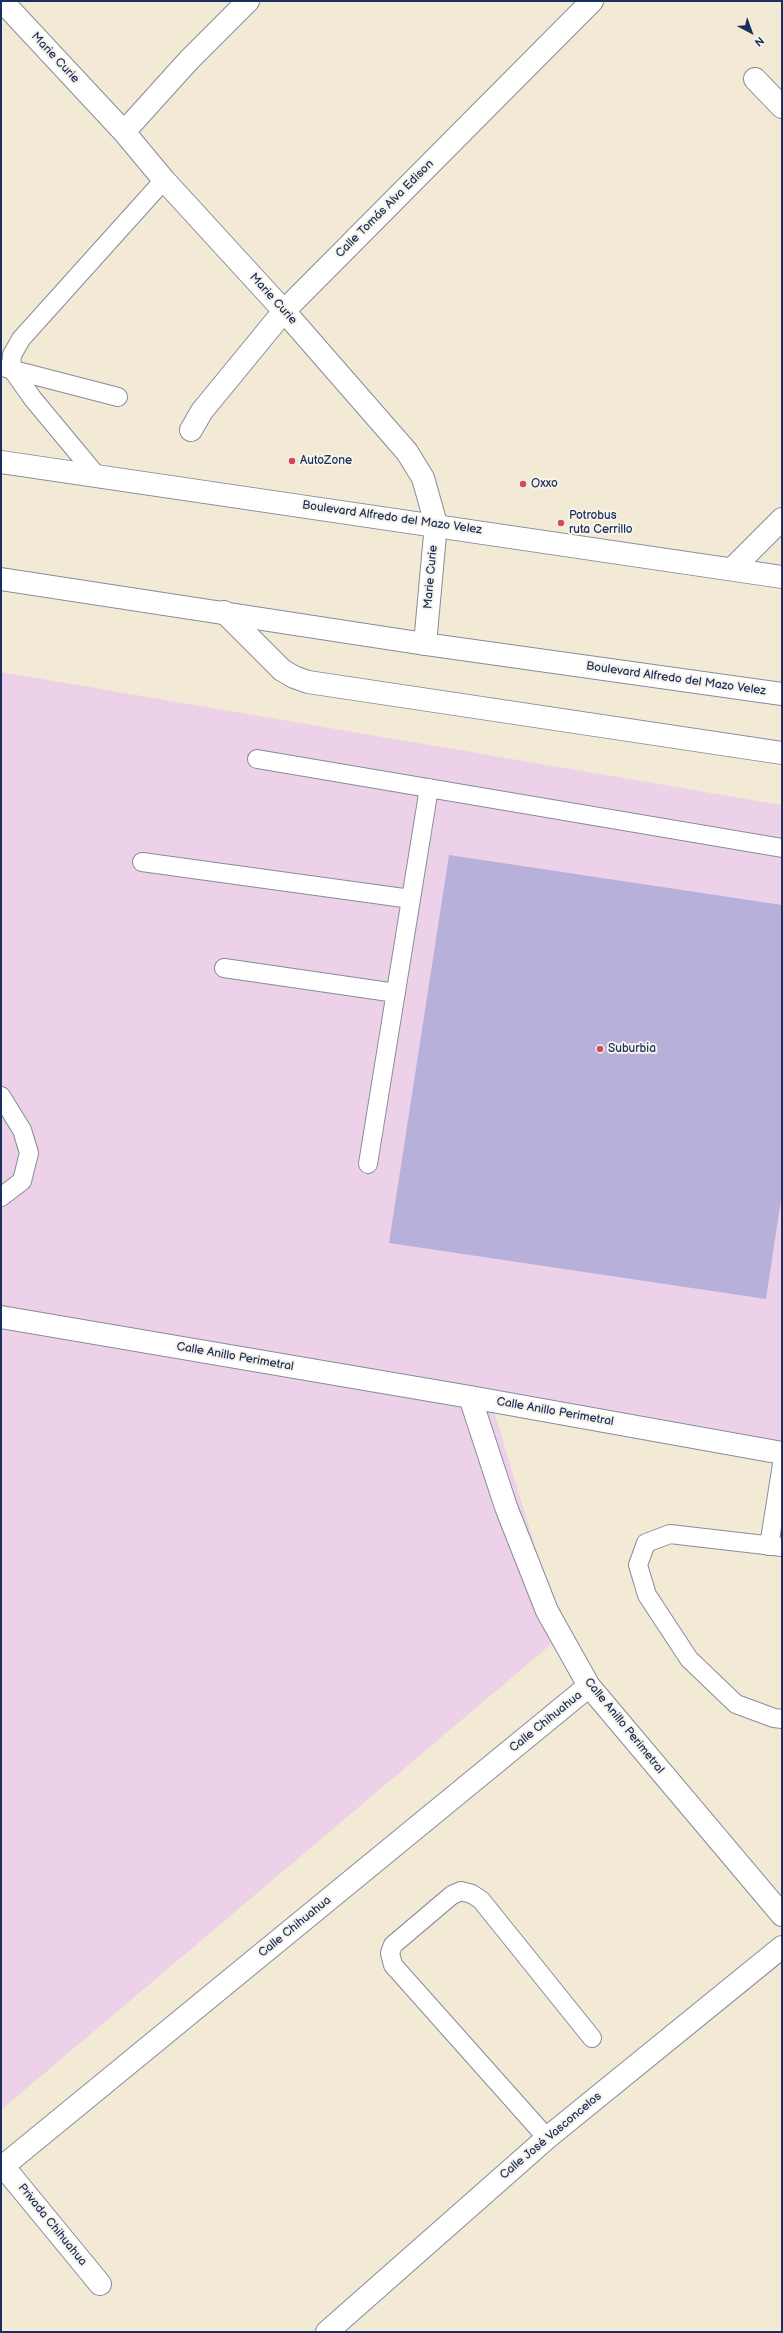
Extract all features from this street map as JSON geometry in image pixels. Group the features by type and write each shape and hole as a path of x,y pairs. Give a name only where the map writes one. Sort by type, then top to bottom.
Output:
{"street":[{"name":"Marie Curie","path":"2,1 124,132 164,180 284,311 407,452 423,478 436,524 425,644"},
{"path":"124,132 189,60 248,1"},
{"name":"Calle Tomás Alva Edison","path":"191,430 202,411 284,311 592,1"},
{"path":"755,78 782,107"},
{"name":"Boulevard Alfredo del Mazo Velez","path":"1,462 436,524 782,577"},
{"path":"732,569 782,519"},
{"name":"Boulevard Alfredo del Mazo Velez","path":"1,579 425,644 782,694"},
{"path":"224,612 282,670 294,678 308,682 782,753"},
{"name":"Calle Anillo Perimetral","path":"1,1317 470,1397 782,1453"},
{"name":"Calle Anillo Perimetral","path":"470,1397 506,1507 547,1611 589,1686 782,1915"},
{"name":"Calle Chihuahua","path":"2,2167 589,1686"},
{"name":"Calle José Vasconcelos","path":"330,2331 547,2138 782,1947"},
{"name":"Privada Chihuahua","path":"2,2167 100,2284"}],"lane":[{"path":"6,368 21,339 164,180"},
{"path":"6,368 118,397"},
{"path":"6,368 97,476"},
{"path":"257,759 782,848"},
{"path":"368,1164 429,788"},
{"path":"142,862 411,899"},
{"path":"224,968 396,993"},
{"path":"1,1096 22,1130 29,1153 22,1181 1,1197"},
{"path":"782,1464 775,1547 670,1534 646,1543 638,1565 647,1594 689,1659 736,1704 774,1718 782,1719"},
{"path":"547,2138 393,1965 390,1953 394,1945 452,1895 461,1891 472,1894 481,1900 592,2038"}],"shaded area":[{"path":"1,672 782,805 782,1447 492,1405 562,1635 1,2110"}],"building":[{"name":"Suburbia","path":"449,855 782,905 782,1193 766,1299 389,1243"}],"place":[{"name":"AutoZone","path":"292,461"},
{"name":"Oxxo","path":"523,484"},
{"name":"Potrobus ruta Cerrillo","path":"561,523"},
{"name":"Suburbia","path":"600,1049"}]}
